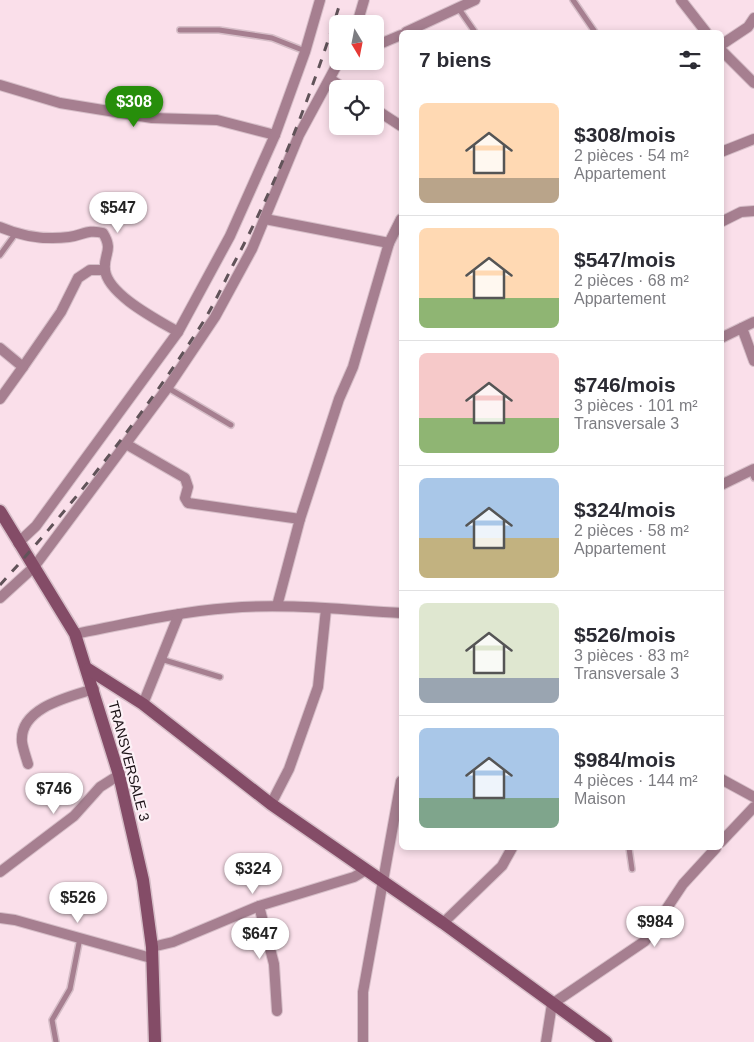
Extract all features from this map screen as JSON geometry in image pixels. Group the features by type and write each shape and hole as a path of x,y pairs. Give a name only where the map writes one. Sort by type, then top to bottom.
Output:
{"street":[{"path":"18,543 36,526 178,332 230,236 276,135 305,52 320,0"},
{"path":"360,15 364,0"},
{"path":"411,30 475,0"},
{"path":"685,1 705,30"},
{"path":"724,43 748,27 754,18"},
{"path":"384,42 399,36"},
{"path":"724,53 754,83"},
{"path":"0,598 34,567 168,387 215,317 252,249 299,135 335,70"},
{"path":"0,85 60,103 152,118 217,120 276,135"},
{"path":"384,114 399,125"},
{"path":"724,151 754,139"},
{"path":"724,220 741,212 754,211"},
{"path":"265,218 389,243"},
{"path":"277,606 300,519 339,398 353,366 389,243 399,223"},
{"path":"0,227 22,236 68,237 92,230 103,233 109,243 105,270 108,279 132,305 178,332"},
{"path":"0,399 61,312 78,278 90,270 105,270"},
{"path":"724,337 754,322"},
{"path":"742,328 754,362"},
{"path":"0,348 23,367"},
{"path":"126,444 184,478 188,487 185,498 188,503 300,519"},
{"path":"724,484 753,472"},
{"name":"TRANSVERSALE 3","path":"0,511 75,634 94,689 119,775 143,880 152,952 155,1042"},
{"path":"75,634 179,614 230,608 277,606 399,614"},
{"path":"271,804 290,769 318,688 326,609"},
{"path":"143,704 179,614"},
{"path":"88,669 143,704 271,804 443,923 606,1042"},
{"path":"28,764 22,741 24,724 36,712 72,696 94,689"},
{"path":"0,872 74,816 100,787 119,775"},
{"path":"724,781 754,797"},
{"path":"363,1042 363,992 399,792"},
{"path":"724,839 754,807"},
{"path":"443,923 502,866 511,850"},
{"path":"546,1042 552,1004 645,941 683,884 714,850"},
{"path":"0,918 16,920 80,938 152,952 259,906 354,877 366,870"},
{"path":"259,906 274,964 277,1011"}],"lane":[{"path":"573,0 594,30"},
{"path":"459,9 474,30"},
{"path":"180,30 219,30 272,38 305,52"},
{"path":"0,255 16,233"},
{"path":"168,387 231,425"},
{"path":"162,659 220,677"},
{"path":"629,850 632,869"},
{"path":"56,1042 52,1020 70,989 80,938"}],"railway":[{"path":"0,585 55,522 134,423 205,319 280,168 319,68 341,0"}]}
